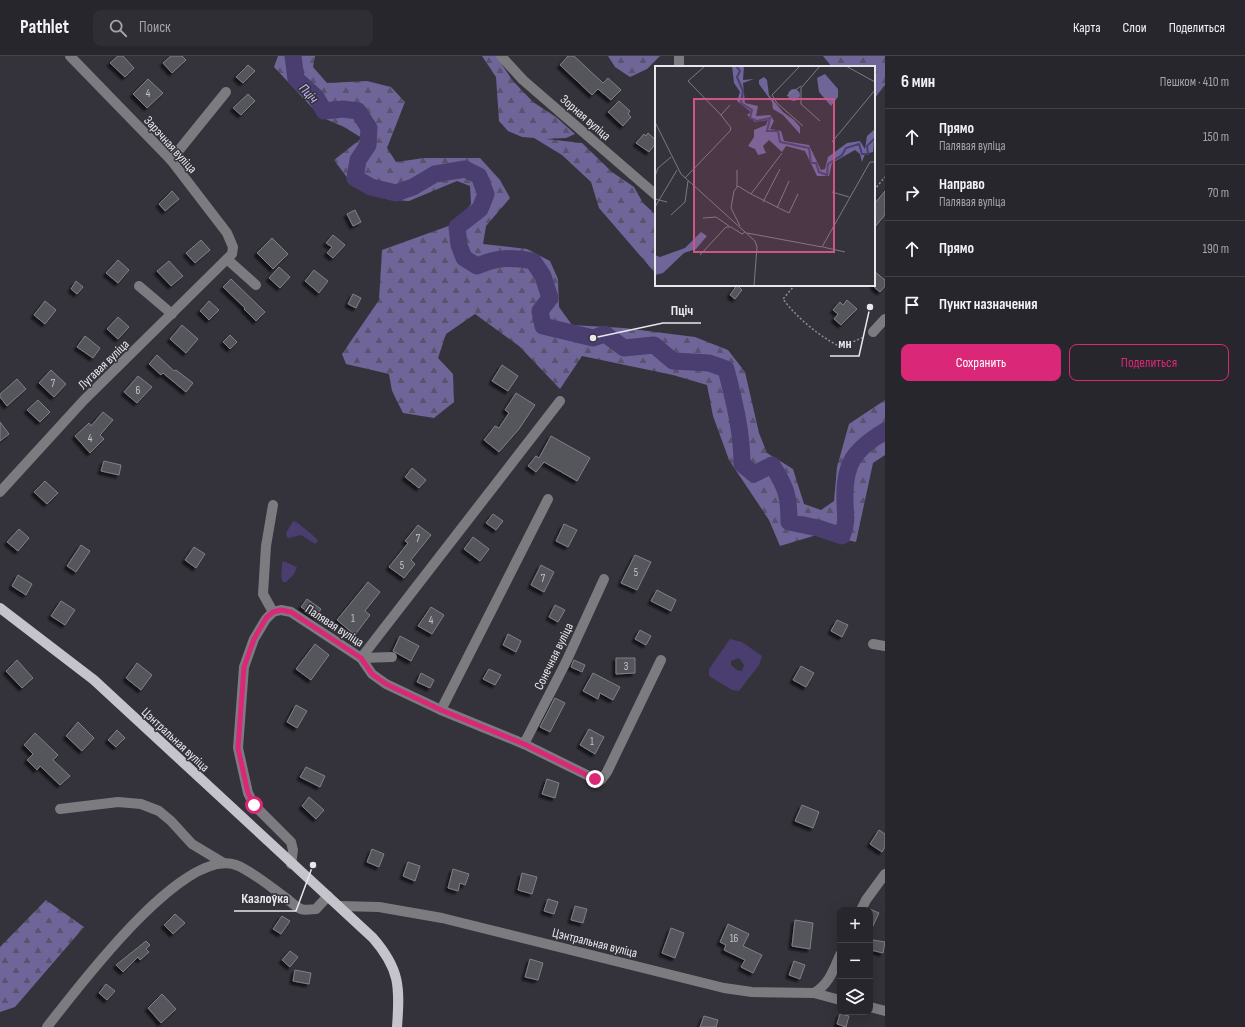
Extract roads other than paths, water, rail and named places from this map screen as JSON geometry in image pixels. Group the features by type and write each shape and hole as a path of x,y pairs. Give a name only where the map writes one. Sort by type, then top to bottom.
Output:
{"main road":[{"name":"Цэнтральная вуліца","path":"0,608 94,680 291,864 339,906"},
{"path":"339,906 387,954 399,992 397,1027"}],"street":[{"name":"Зарэчная вуліца","path":"70,56 171,160 232,240 234,247 228,260"},
{"name":"Зорная вуліца","path":"501,56 524,80 655,194"},
{"path":"171,160 226,92"},
{"path":"228,260 256,285"},
{"name":"Лугавая вуліца","path":"0,492 84,400 228,260"},
{"path":"139,286 172,314"},
{"path":"873,332 885,318"},
{"name":"Палявая вуліца","path":"273,612 281,610 291,612 361,658 560,401"},
{"path":"441,710 548,499"},
{"path":"272,505 266,546 263,594 273,612 266,618 254,639 244,667 238,748 248,793 254,805 291,842 293,850 291,864"},
{"name":"Сонечная вуліца","path":"524,744 566,662 604,579"},
{"path":"873,644 885,646"},
{"path":"361,658 392,657"},
{"path":"361,658 372,674 386,684 441,710 524,744 595,779 601,780 604,778 661,660"},
{"path":"60,809 118,802 141,804 158,811 192,844 222,862 237,865 302,910 316,908 328,896"},
{"path":"47,1027 90,973 143,914 174,887 204,868 222,862"},
{"path":"862,907 885,874"},
{"name":"Цэнтральная вуліца","path":"339,906 379,906 442,918 724,988 752,992 814,993 837,999"},
{"path":"814,993 822,988 829,980 837,962"},
{"path":"873,1008 885,1011"}],"waterway":[{"name":"Пціч","path":"293,56 296,79 316,97 324,111 343,109 358,111 369,128 368,145 358,160 355,178 371,187 396,193 413,187 435,174 465,169 479,176 486,194 480,209 457,227 459,245 464,258 477,266 498,259 533,261 543,276 550,298 540,311 543,326 593,338 605,334 624,348 654,345 673,361 709,363 726,369 735,404 742,452 742,464 754,474 772,465 781,479 786,492 789,522 818,528 842,536 846,521 845,487 849,467 858,451 885,431"}],"place":[{"name":"мн","path":"870,307"},
{"name":"Пціч","path":"593,338"},
{"name":"Казлоўка","path":"313,865"}]}
